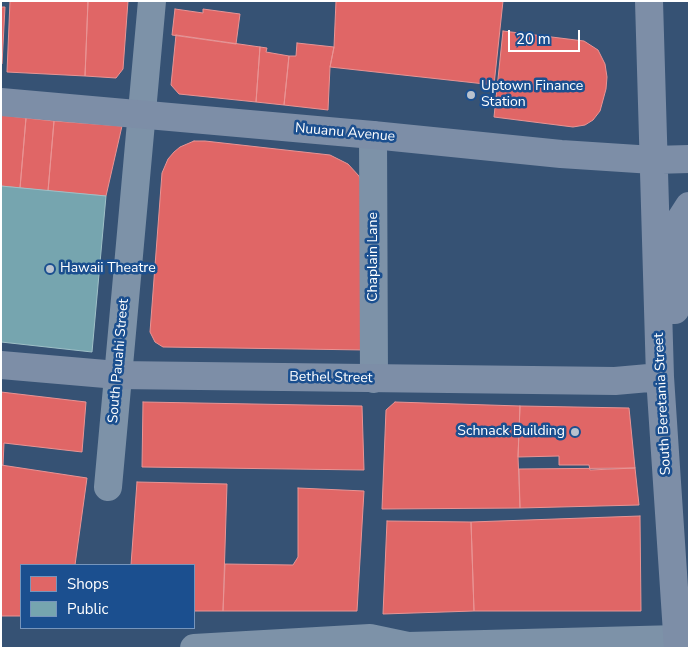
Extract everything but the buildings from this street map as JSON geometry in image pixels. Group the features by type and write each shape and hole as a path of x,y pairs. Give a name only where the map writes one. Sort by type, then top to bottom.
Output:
{"main road":[{"name":"South Beretania Street","path":"649,1 660,377 682,642"},
{"name":"Nuuanu Avenue","path":"1,102 373,135 561,154 653,160 689,159"},
{"path":"660,377 675,333 676,232 680,220 689,206"},
{"name":"Bethel Street","path":"1,365 117,376 615,381 660,377"}],"street":[{"name":"South Pauahi Street","path":"108,487 152,1"},
{"name":"Chaplain Lane","path":"373,135 374,379"},
{"path":"194,648 370,638 408,647 682,642"}],"place":[{"name":"Uptown Finance Station","path":"471,95"},
{"name":"Hawaii Theatre","path":"50,269"},
{"name":"Schnack Building","path":"575,432"}]}
